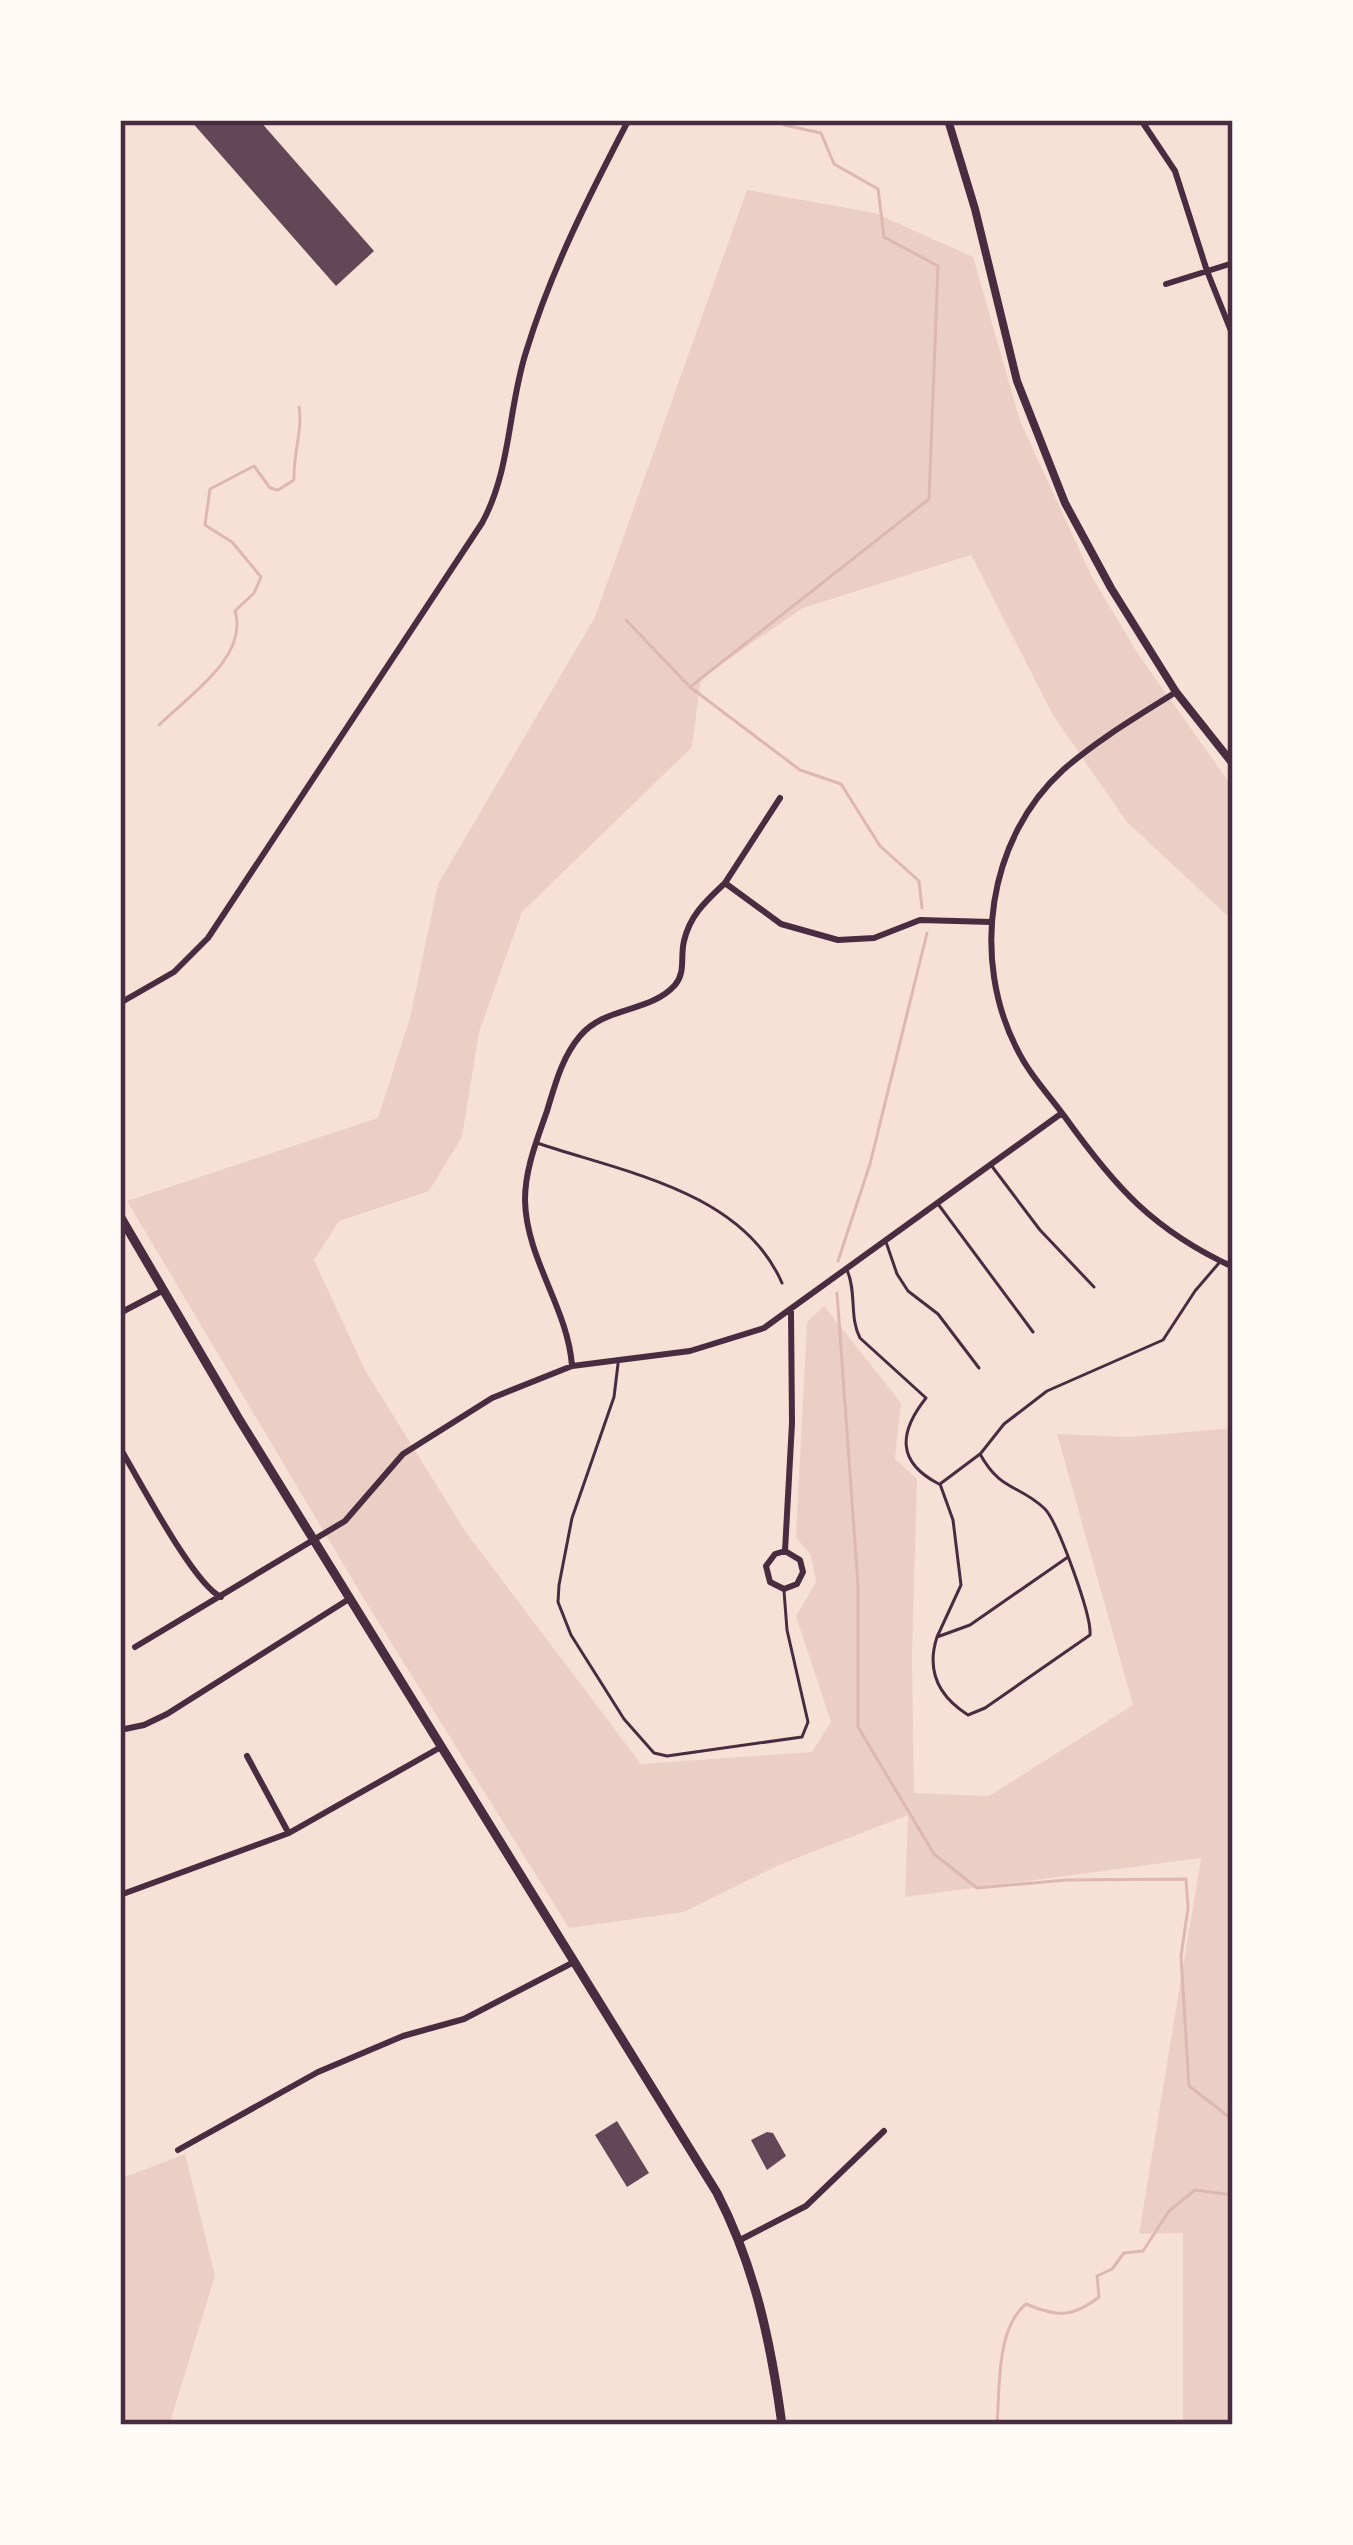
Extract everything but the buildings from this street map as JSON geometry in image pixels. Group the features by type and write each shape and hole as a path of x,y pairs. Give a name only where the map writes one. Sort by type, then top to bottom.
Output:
{"main road":[{"path":"120,1216 314,1542 684,2135 740,2240 770,2342 782,2425"}],"street":[{"path":"948,120 976,208 1029,419 1064,503 1176,692 1233,764"},
{"path":"1141,120 1174,170 1233,336"},
{"path":"120,1003 174,972 208,938 482,523 498,488 524,356 544,300 571,232 628,121"},
{"path":"1166,284 1233,263"},
{"path":"1176,692 1074,761 1044,790 1009,847 992,922 992,974 1018,1051 1100,1166 1135,1205 1174,1236 1233,1267"},
{"path":"572,1366 569,1339 526,1214 527,1179 562,1064 577,1039 599,1019 670,990 683,972 683,943 692,918 725,883 780,798"},
{"path":"725,883 781,924 838,940 874,938 920,920 992,922"},
{"path":"135,1648 314,1542 361,1506 403,1454 492,1398 572,1366 721,1345 764,1328 1062,1113"},
{"path":"120,1313 162,1291"},
{"path":"785,1551 792,1423 791,1311"},
{"path":"120,1448 197,1574 221,1597"},
{"path":"785,1551 800,1560 803,1572 797,1584 784,1589 770,1582 766,1566 775,1554 785,1551"},
{"path":"120,1730 167,1714 349,1598"},
{"path":"120,1895 289,1833 441,1747"},
{"path":"247,1756 289,1833"},
{"path":"178,2150 319,2072 404,2036 476,2014 574,1962"},
{"path":"740,2240 806,2206 884,2131"}],"lane":[{"path":"536,1143 694,1196 744,1227 782,1283"},
{"path":"990,1164 1040,1230 1094,1287"},
{"path":"937,1203 1033,1332"},
{"path":"886,1241 897,1274 914,1299 938,1314 979,1368"},
{"path":"940,1484 980,1454 1004,1424 1048,1390 1162,1340 1220,1261"},
{"path":"847,1270 854,1290 855,1330 926,1398 906,1429 906,1448 918,1470 940,1484 953,1520 961,1585 930,1658 944,1696 968,1715 986,1708 1090,1635 1062,1537 1042,1507 1001,1483 980,1454"},
{"path":"618,1360 614,1396 572,1518 558,1602 571,1635 643,1746 667,1756 802,1737 808,1722 787,1630 784,1589"},
{"path":"937,1637 970,1625 1068,1557"}],"shaded area":[{"path":"747,190 875,213 973,257 1020,421 1092,577 1138,654 1233,788 1233,921 1126,821 1053,715 971,555 803,608 701,678 692,747 522,912 479,1032 462,1137 429,1191 339,1221 314,1260 365,1370 465,1531 641,1764 812,1752 831,1722 796,1616 816,1582 811,1555 796,1537 807,1322 824,1306 901,1403 895,1459 917,1479 914,1793 989,1796 1133,1705 1057,1434 1130,1437 1233,1428 1233,2425 1183,2425 1183,2233 1139,2234 1201,1858 905,1897 908,1815 779,1865 684,1912 569,1928 364,1599 127,1201 378,1118 410,1018 438,884 595,617"},
{"path":"185,2154 215,2276 169,2425 120,2425 120,2179"}],"waterway":[{"path":"690,687 929,499 938,266 884,237 878,189 834,164 821,133 784,125 782,120"},
{"path":"159,725 225,660 237,628 235,611 254,593 261,577 232,542 205,525 210,489 254,466 270,488 278,490 294,480 299,407"},
{"path":"626,620 690,687 800,770 841,784 880,846 919,881 922,908"},
{"path":"838,1261 870,1164 927,933"},
{"path":"837,1293 858,1585 858,1727 934,1854 977,1888 1066,1880 1186,1879 1188,1908 1181,1956 1189,2086 1233,2120"},
{"path":"997,2425 1004,2343 1026,2304 1056,2313 1081,2309 1099,2297 1097,2276 1112,2269 1124,2253 1143,2251 1169,2211 1195,2190 1233,2195"}]}
